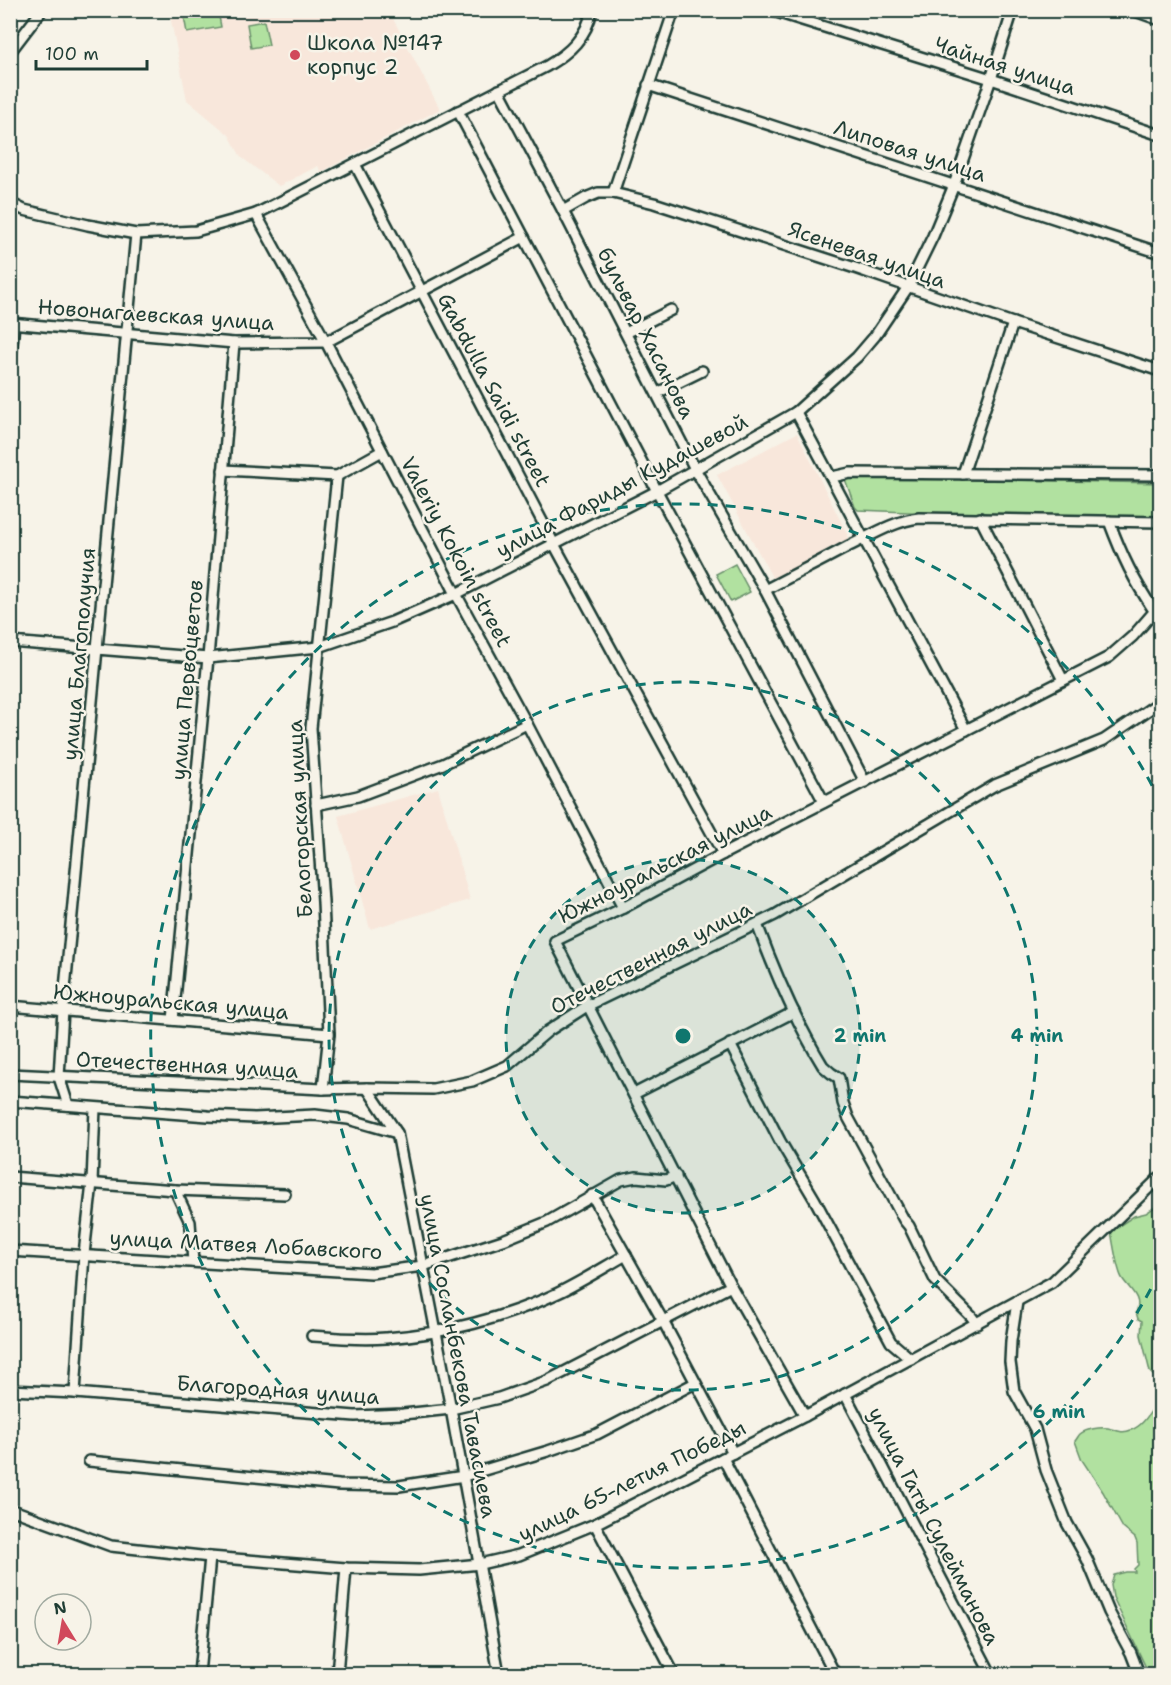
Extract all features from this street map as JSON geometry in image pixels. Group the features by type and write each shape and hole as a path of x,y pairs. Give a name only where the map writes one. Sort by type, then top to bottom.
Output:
{"street":[{"path":"10,52 42,10"},
{"path":"10,203 24,210 136,234 196,231 256,214 547,66 574,46 584,32 592,10"},
{"path":"613,193 674,10"},
{"name":"Чайная улица","path":"770,10 1161,135"},
{"name":"улица Фариды Кудашевой","path":"10,642 208,658 319,647 392,622 456,594 657,491 796,412 857,357 875,336 908,287 933,236 954,184 1013,10"},
{"path":"1132,10 1161,20"},
{"name":"Липовая улица","path":"648,85 1161,253"},
{"name":"бульвар Хасанова","path":"499,90 695,469 765,590 865,782"},
{"path":"458,111 657,491 824,802"},
{"name":"Gabdulla Saidi street","path":"355,164 554,544 723,854"},
{"name":"Ясеневая улица","path":"563,211 598,193 613,193 654,203 1161,370"},
{"name":"Valeriy Kokoin street","path":"256,214 326,342 456,594 623,908"},
{"name":"улица Благополучия","path":"59,1077 63,1010 136,234"},
{"name":"Новонагаевская улица","path":"12,323 234,343 326,342 524,237"},
{"path":"626,333 671,310"},
{"path":"10,365 12,323"},
{"path":"963,474 1013,323"},
{"name":"улица Первоцветов","path":"173,1020 208,658 234,343"},
{"path":"657,393 702,371"},
{"path":"796,412 966,730"},
{"path":"223,470 337,476 382,451"},
{"path":"832,477 850,473 1161,475"},
{"name":"Белогорская улица","path":"323,1089 329,1034 311,728 337,476"},
{"path":"765,590 902,520 980,518 1161,522"},
{"path":"980,518 1063,680"},
{"path":"1109,521 1121,555 1137,585 1158,609"},
{"name":"Южноуральская улица","path":"805,1416 731,1286 555,941 1109,657 1122,647 1158,609"},
{"name":"Отечественная улица","path":"10,1074 323,1089 433,1089 472,1081 507,1066 548,1031 587,1006 775,915 995,785 1104,740 1161,702"},
{"path":"316,805 358,796 443,764 527,724"},
{"path":"757,924 794,1012 823,1066 839,1078 848,1117 909,1226 935,1280 977,1324"},
{"name":"Южноуральская улица","path":"10,1006 329,1034"},
{"path":"634,1094 794,1012"},
{"path":"729,1044 891,1342 911,1359"},
{"path":"59,1077 69,1105"},
{"name":"улица Сосланбекова Тавасиева","path":"367,1088 396,1133 464,1476 499,1674"},
{"path":"10,1101 255,1118 315,1115 348,1119 396,1133"},
{"path":"75,1393 84,1254 92,1183 94,1108"},
{"name":"улица Матвея Лобавского","path":"10,1251 371,1273 423,1266 503,1240 546,1222 621,1180 636,1177 666,1180 676,1176"},
{"path":"10,1177 175,1190 285,1194"},
{"name":"улица 65-летия Победы","path":"10,1509 111,1546 210,1557 346,1568 419,1570 480,1564 519,1555 595,1524 805,1416 1052,1282 1161,1177"},
{"path":"175,1190 190,1222 193,1262"},
{"path":"592,1195 663,1321 733,1453"},
{"path":"312,1336 383,1338 435,1332 478,1322 535,1303 584,1280 626,1255"},
{"name":"Благородная улица","path":"10,1390 75,1393 355,1416 451,1409 499,1398 547,1381 731,1286"},
{"path":"1017,1302 1010,1362 1014,1391 1035,1429 1046,1470 1067,1523 1087,1559 1139,1674"},
{"path":"89,1461 339,1485 399,1486 464,1476 597,1434 695,1383"},
{"name":"улица Гаты Сулейманова","path":"845,1394 991,1674"},
{"path":"723,1458 835,1674"},
{"path":"595,1524 674,1674"},
{"path":"199,1674 210,1557"},
{"path":"337,1674 346,1568"}],"shaded area":[{"name":"Школа №147 корпус 2","path":"169,11 389,11 440,109 321,172 318,166 279,186 241,157 229,135 187,100"},
{"path":"797,433 851,542 773,579 717,475"},
{"path":"438,788 470,900 370,929 338,816"}],"green space":[{"path":"183,11 218,11 221,27 187,33"},
{"path":"264,21 269,45 251,48 247,24"},
{"path":"850,477 1160,483 1160,522 858,510 845,479"},
{"path":"735,564 750,592 731,602 716,574"},
{"path":"1160,1200 1160,1674 1149,1674 1113,1597 1111,1585 1114,1575 1135,1572 1134,1569 1138,1565 1137,1543 1135,1538 1123,1528 1082,1460 1075,1441 1080,1434 1093,1429 1108,1428 1125,1432 1136,1428 1159,1400 1157,1379 1150,1372 1141,1335 1142,1321 1138,1319 1136,1312 1138,1302 1120,1274 1111,1231 1134,1216 1154,1208"}],"place":[{"name":"Школа №147 корпус 2","path":"295,55"}]}
